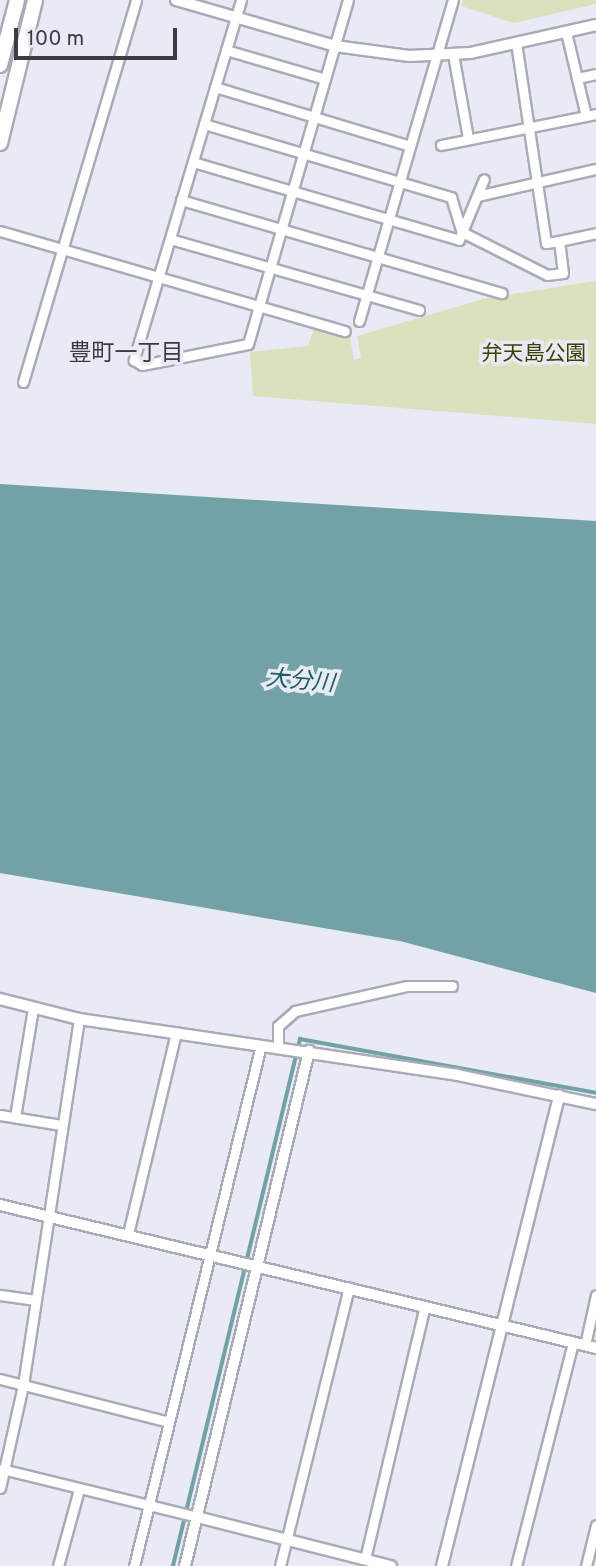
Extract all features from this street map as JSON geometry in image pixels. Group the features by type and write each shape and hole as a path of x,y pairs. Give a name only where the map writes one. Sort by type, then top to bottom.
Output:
{"main road":[{"path":"0,65 17,0"},
{"path":"0,143 35,0"}],"street":[{"path":"23,382 136,0"},
{"path":"176,0 335,46 437,55 516,43 596,25"},
{"path":"241,0 134,360 142,365 248,344 348,0"},
{"path":"359,321 453,0"},
{"path":"441,145 591,115 577,78 566,32"},
{"path":"516,43 532,126 546,243 596,233"},
{"path":"226,50 325,79"},
{"path":"453,54 468,138"},
{"path":"577,78 596,74"},
{"path":"215,87 410,146"},
{"path":"204,124 451,197 462,232 547,275 563,273 559,241"},
{"path":"193,162 459,240 484,178"},
{"path":"477,196 596,169"},
{"path":"181,200 502,293"},
{"path":"0,231 345,331"},
{"path":"170,239 271,265 419,310"},
{"path":"278,1047 278,1026 295,1011 407,986 452,986"},
{"path":"0,999 79,1019 307,1051 559,1095 596,1104"},
{"path":"15,1117 33,1008"},
{"path":"0,1488 2,1469 23,1385 45,1213 79,1019"},
{"path":"128,1234 176,1033"},
{"path":"134,1566 261,1045"},
{"path":"185,1566 250,1263 307,1051"},
{"path":"442,1566 559,1095"},
{"path":"0,1115 61,1125"},
{"path":"0,1205 45,1213 590,1346 596,1295"},
{"path":"280,1566 349,1287"},
{"path":"0,1295 35,1300"},
{"path":"365,1559 425,1306"},
{"path":"516,1566 573,1342"},
{"path":"0,1379 169,1422"},
{"path":"2,1469 391,1566"},
{"path":"58,1566 79,1489"},
{"path":"586,1566 596,1525"}],"green space":[{"path":"463,0 596,0 596,4 514,23 461,6"},
{"name":"弁天島公園","path":"596,281 596,424 253,396 250,352 308,346 314,329 350,337 354,360 361,358 357,336 487,298"}],"water":[{"name":"大分川","path":"0,484 596,521 596,993 400,941 0,873"}],"waterway":[{"path":"173,1566 300,1039 596,1093"}],"district":[{"name":"豊町一丁目","path":"126,355"}]}
